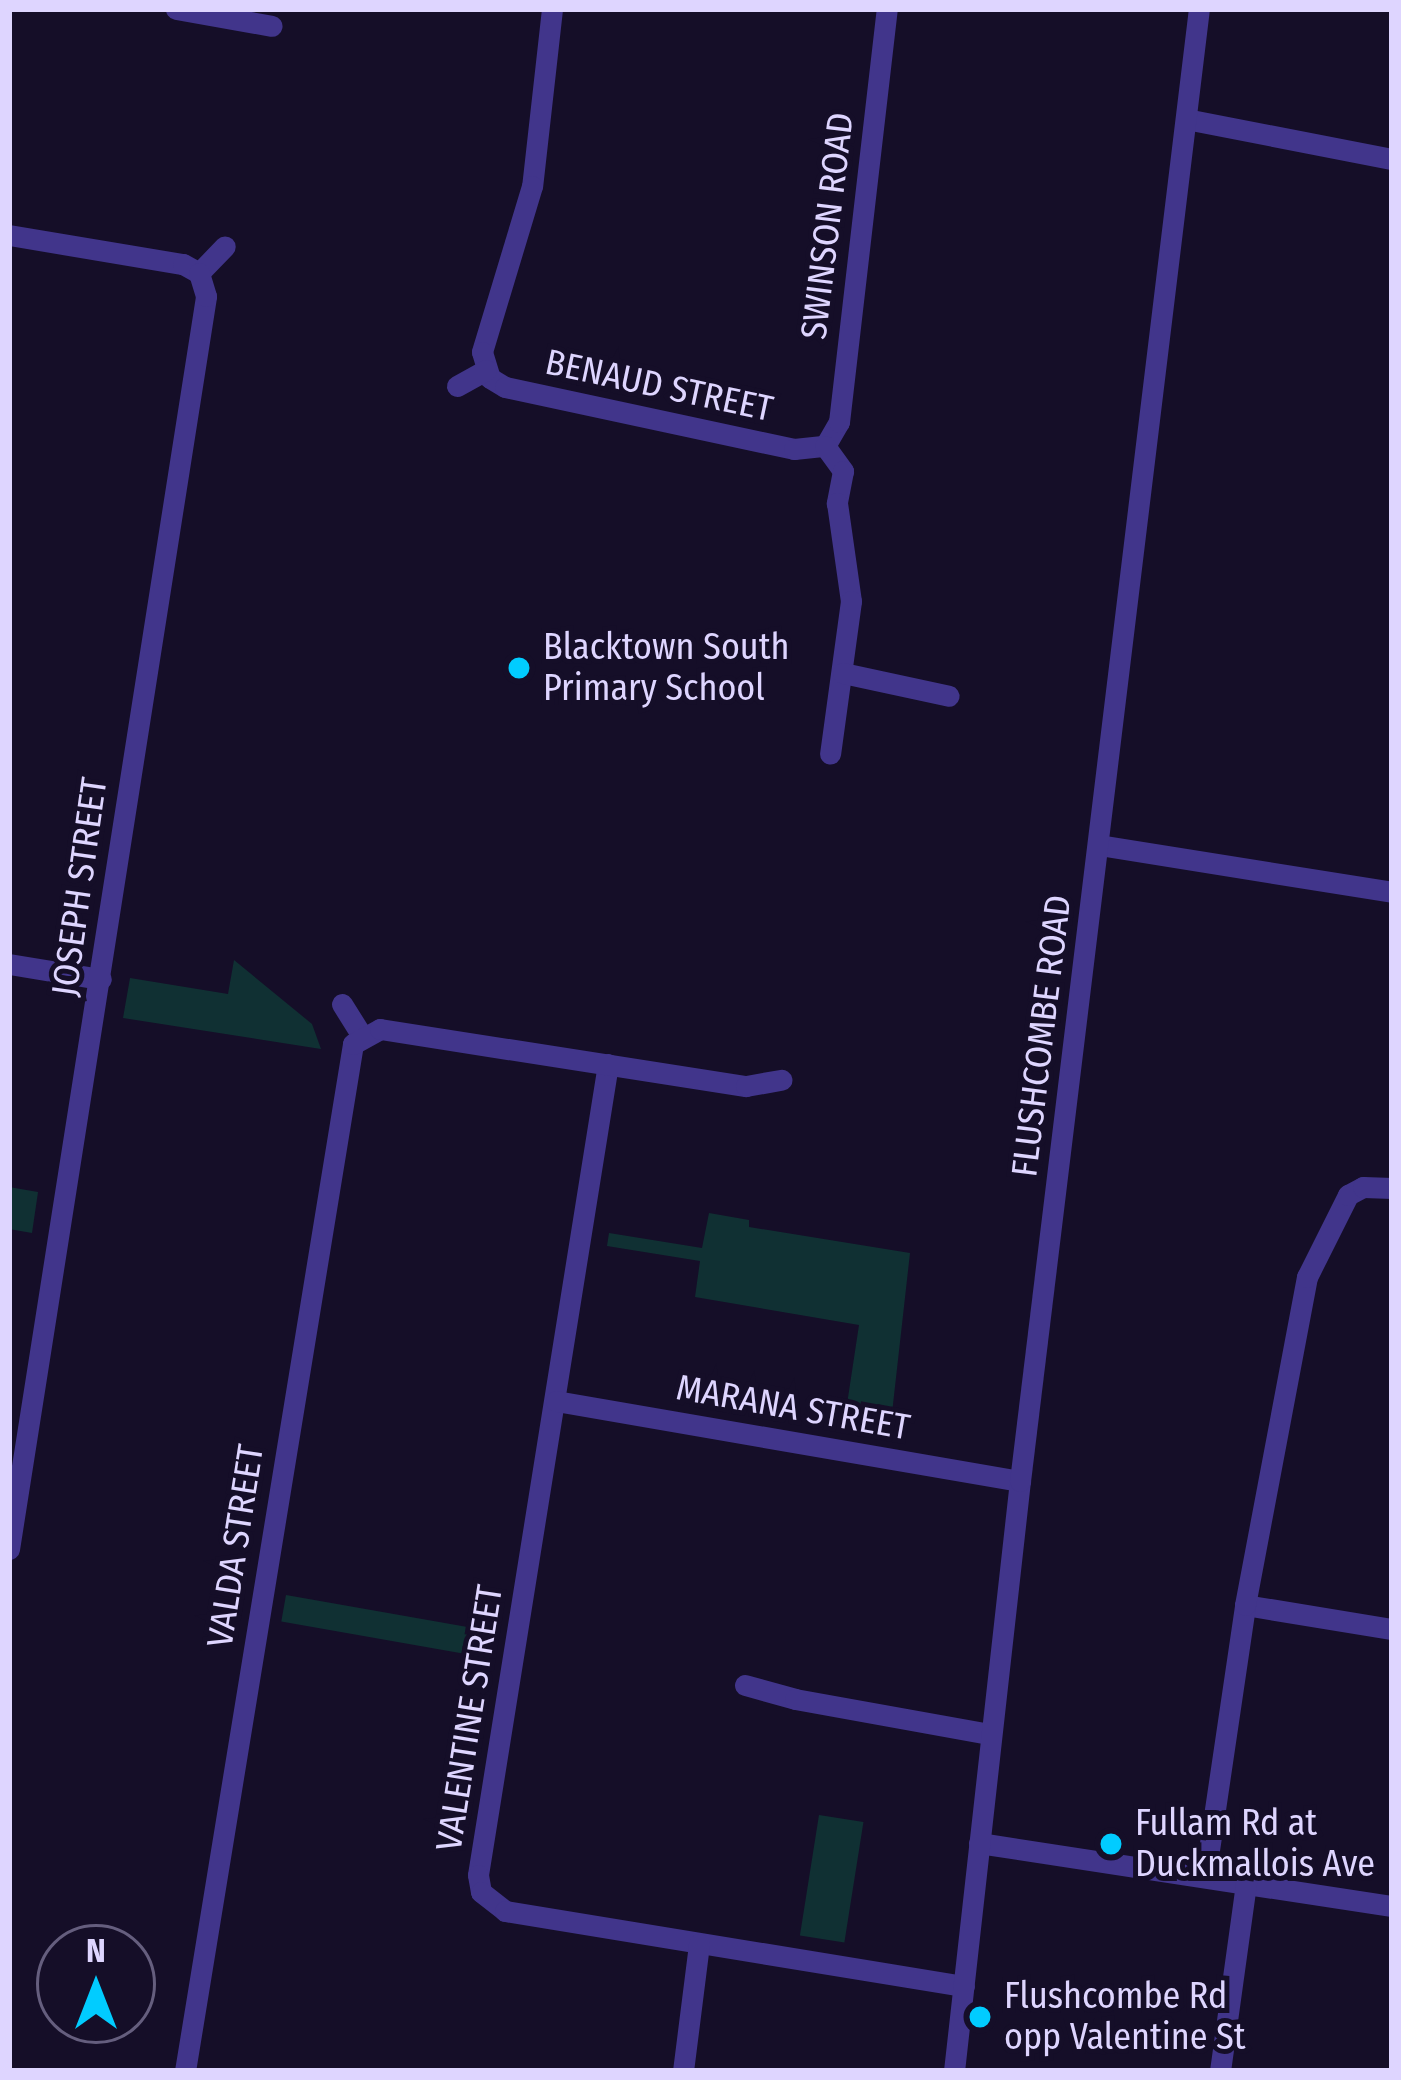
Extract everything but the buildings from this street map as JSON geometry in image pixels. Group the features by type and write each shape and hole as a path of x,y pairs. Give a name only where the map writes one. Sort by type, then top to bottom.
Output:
{"street":[{"path":"176,9 272,26"},
{"path":"457,386 486,370 484,343 532,187 552,9"},
{"name":"SWINSON ROAD","path":"825,446 839,422 887,9"},
{"name":"FLUSHCOMBE ROAD","path":"954,2071 1020,1481 1199,9"},
{"path":"1186,118 1392,158"},
{"path":"9,235 183,263 199,273 224,246"},
{"name":"JOSEPH STREET","path":"9,1549 206,296 199,273"},
{"name":"BENAUD STREET","path":"486,370 505,387 794,449 825,446"},
{"path":"825,446 843,471 837,503 851,601 830,754"},
{"path":"843,673 950,696"},
{"path":"1100,845 1392,892"},
{"path":"9,964 101,979"},
{"path":"342,1004 361,1035 380,1029 746,1086 781,1080"},
{"name":"VALDA STREET","path":"185,2071 350,1052 361,1035"},
{"name":"VALENTINE STREET","path":"608,1064 479,1886 483,1897 501,1910 964,1986"},
{"path":"1205,1877 1245,1605 1307,1277 1348,1195 1363,1186 1392,1188"},
{"name":"MARANA STREET","path":"556,1400 1020,1481"},
{"path":"1245,1605 1392,1629"},
{"path":"746,1685 796,1699 990,1734"},
{"path":"980,1843 1392,1906"},
{"path":"1220,2071 1246,1883"},
{"path":"683,2071 699,1944"}],"green space":[{"path":"234,960 312,1024 321,1049 123,1018 130,978 228,994"},
{"path":"9,1187 38,1192 32,1233 9,1229"},
{"path":"709,1213 749,1220 749,1227 910,1253 890,1431 844,1424 859,1325 695,1297 700,1261 607,1246 609,1233 702,1248"},
{"path":"286,1595 496,1632 491,1659 281,1622"},
{"path":"819,1815 863,1822 844,1943 800,1935"}],"place":[{"name":"Blacktown South Primary School","path":"519,668"},
{"name":"Fullam Rd at Duckmallois Ave","path":"1111,1844"},
{"name":"Flushcombe Rd opp Valentine St","path":"980,2017"}]}
